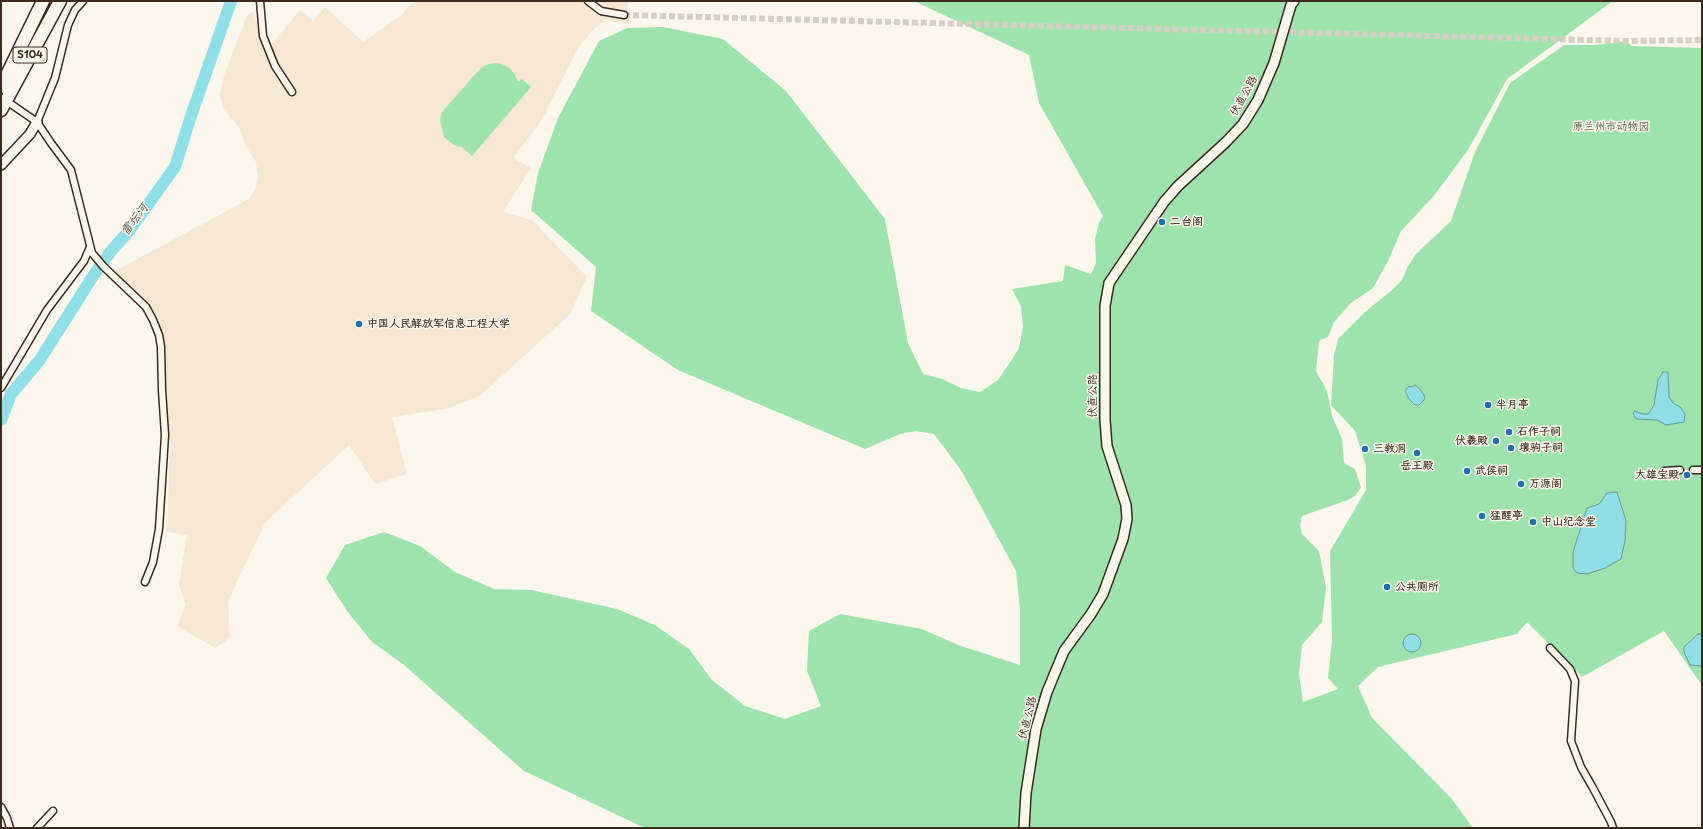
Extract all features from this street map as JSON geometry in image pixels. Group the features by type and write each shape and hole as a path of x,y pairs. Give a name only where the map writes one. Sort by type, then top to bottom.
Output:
{"highway":[{"name":"S104","path":"1,87 43,1"},
{"name":"S104","path":"3,103 60,1"}],"main road":[{"name":"伏直公路","path":"1024,828 1026,793 1036,729 1046,692 1064,651 1091,614 1103,594 1123,539 1127,518 1126,505 1107,446 1105,420 1105,306 1109,283 1164,202 1178,186 1226,142 1243,124 1258,100 1274,63 1291,5 1294,1"},
{"path":"1,165 30,134 37,122"}],"street":[{"path":"37,122 55,78 68,25 75,10 83,1"},
{"path":"588,1 601,11 624,15"},
{"path":"262,2 263,36 275,66 292,92"},
{"path":"3,103 37,122 71,170 91,250 104,267 146,307 156,327 161,347 162,390 166,435 159,529 153,562 145,582"},
{"path":"1,388 47,310 91,250"},
{"path":"1664,471 1680,470"},
{"path":"1693,470 1702,470"},
{"path":"1550,648 1570,669 1575,681 1570,741 1580,767 1593,788 1613,828"},
{"path":"1,807 10,828"},
{"path":"37,828 53,811"}],"shaded area":[{"name":"中国人民解放军信息工程大学","path":"414,1 628,1 629,24 607,20 596,27 578,48 541,121 513,158 531,168 503,212 532,220 587,277 570,314 480,396 445,409 392,417 407,474 375,484 349,445 265,523 228,601 230,638 215,648 177,626 186,605 179,585 187,535 167,532 170,444 161,332 155,315 143,300 117,276 115,272 249,199 256,188 258,177 256,162 245,145 240,128 224,110 220,95 224,76 246,18 250,13 254,12 265,52 300,10 313,21 325,7 363,42 400,16"}],"green space":[{"name":"原兰州市动物园","path":"914,1 1613,1 1507,79 1468,150 1433,197 1401,231 1388,261 1373,288 1351,303 1334,322 1328,337 1319,341 1316,371 1327,391 1332,416 1342,439 1344,463 1355,469 1361,488 1355,496 1348,500 1302,516 1300,526 1302,534 1319,551 1326,587 1322,622 1302,645 1299,674 1303,702 1338,689 1328,678 1332,640 1330,551 1366,490 1366,466 1355,431 1331,405 1334,355 1338,339 1365,312 1402,280 1407,268 1416,254 1451,221 1475,152 1510,83 1564,45 1595,45 1626,41 1632,46 1702,48 1702,685 1664,631 1582,677 1527,622 1517,634 1378,667 1358,686 1372,718 1452,799 1473,828 645,828 524,771 404,665 372,642 347,611 326,578 345,545 384,532 420,546 455,572 494,589 532,590 617,609 655,625 689,649 712,680 745,706 785,719 821,706 807,671 809,631 840,614 922,629 958,645 1020,665 1020,609 1016,571 961,470 934,434 916,431 900,434 865,449 678,370 591,311 596,267 531,210 538,173 558,118 599,41 627,28 663,27 723,39 786,91 885,219 908,343 923,374 942,379 961,388 980,392 998,380 1019,348 1023,327 1021,306 1012,289 1063,281 1065,265 1091,274 1096,263 1095,239 1099,223 1103,216 1039,103 1029,55"},
{"path":"494,63 502,64 509,68 514,73 518,82 522,79 531,87 472,156 462,147 454,145 444,137 440,120 442,112 480,69 486,65"}],"water":[{"path":"1663,372 1668,372 1669,397 1685,414 1684,422 1666,425 1657,420 1636,419 1633,413 1635,411 1642,414 1648,414 1651,410 1654,405 1658,380"},
{"path":"1415,385 1424,395 1425,399 1419,405 1415,405 1409,399 1405,391 1409,386 1412,387"},
{"path":"1617,492 1626,521 1625,541 1621,559 1605,568 1587,574 1577,573 1573,568 1573,552 1587,508 1599,504 1607,493"},
{"path":"1408,634 1416,634 1421,639 1419,650 1416,652 1408,652 1403,647 1403,639"},
{"path":"1698,634 1701,634 1702,637 1702,666 1690,665 1684,652 1684,647"}],"waterway":[{"name":"雷坛河","path":"1,420 11,394 39,361 93,276 111,251 129,231 175,167 231,1"}],"tunnel":[{"path":"624,15 1626,41 1702,40"},
{"path":"1680,470 1693,470"}],"place":[{"name":"二台阁","path":"1162,222"},
{"name":"中国人民解放军信息工程大学","path":"359,324"},
{"name":"半月亭","path":"1488,405"},
{"name":"石作子祠","path":"1509,432"},
{"name":"伏羲殿","path":"1496,441"},
{"name":"壤驹子祠","path":"1511,448"},
{"name":"三教洞","path":"1365,449"},
{"name":"岳王殿","path":"1417,453"},
{"name":"武侯祠","path":"1467,471"},
{"name":"大雄宝殿","path":"1687,475"},
{"name":"万源阁","path":"1521,484"},
{"name":"猛醒亭","path":"1482,516"},
{"name":"中山纪念堂","path":"1533,522"},
{"name":"公共厕所","path":"1387,587"}]}
